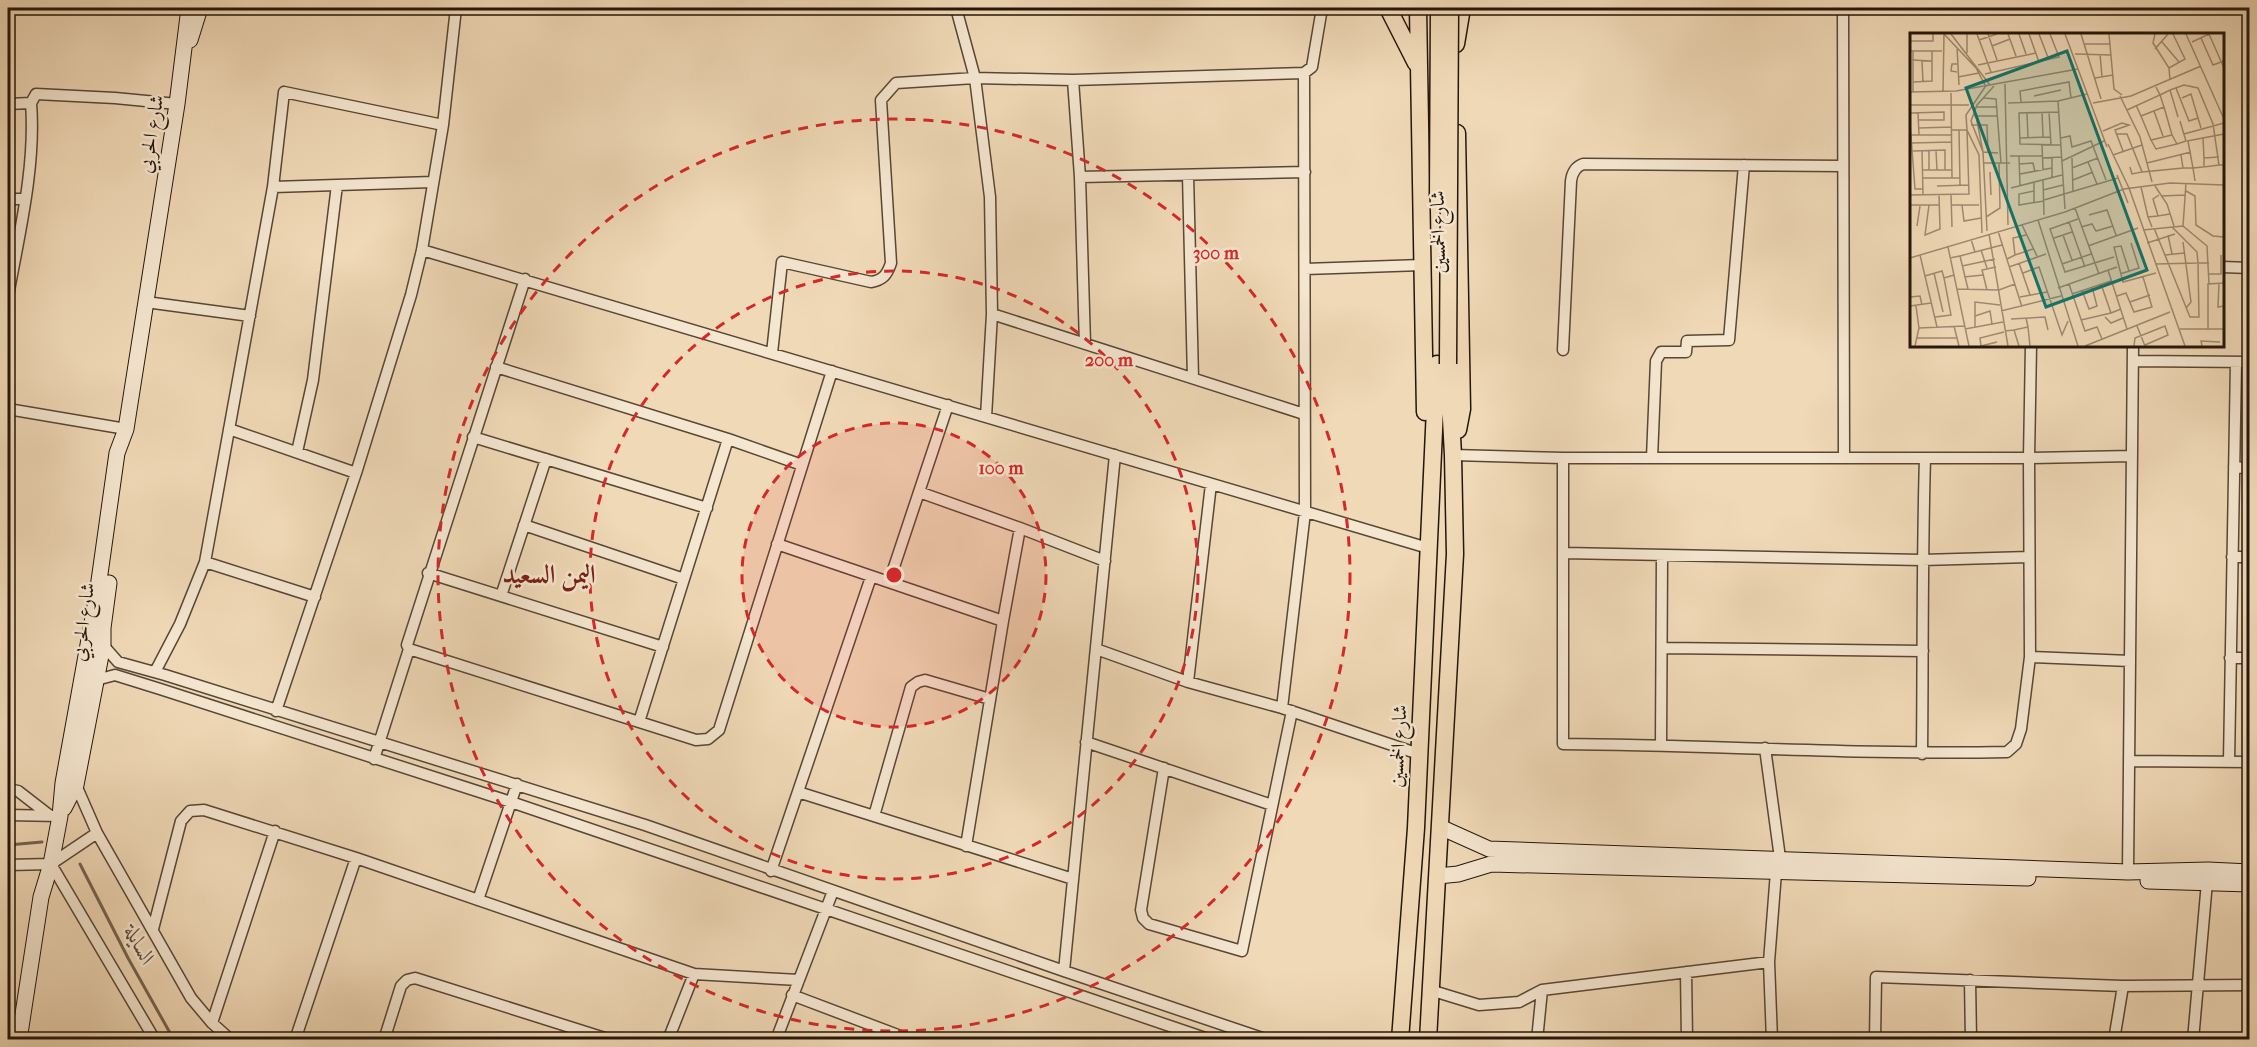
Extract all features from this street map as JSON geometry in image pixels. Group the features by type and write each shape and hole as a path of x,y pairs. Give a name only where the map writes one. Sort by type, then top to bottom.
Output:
{"main road":[{"path":"1388,8 1419,68"},
{"name":"شارع الخمسين","path":"1418,8 1424,409 1432,455"},
{"name":"شارع الخمسين","path":"1428,1040 1455,554 1453,455 1442,364 1439,8"},
{"name":"شارع الخمسين","path":"1400,1040 1416,828 1432,455 1442,364 1450,8"},
{"name":"شارع الخمسين","path":"1453,455 1462,409 1455,46 1462,8"},
{"path":"1419,49 1426,41 1436,38 1447,40 1455,46 1466,21 1476,8"},
{"path":"1416,828 1440,827"}],"street":[{"name":"شارع الحربي","path":"29,1040 49,898 55,816 97,595 117,453 126,429 177,104 189,8"},
{"name":"شارع الحربي","path":"183,60 200,8"},
{"path":"276,711 356,473 411,296 422,250 443,125 456,8"},
{"path":"956,8 975,78 990,197 992,314 986,417"},
{"path":"772,353 782,262 871,282 881,280 888,273 891,263 881,100 896,83 975,78 1072,80 1304,73 1312,67 1322,8"},
{"path":"1843,8 1844,458"},
{"path":"1164,768 1141,910 1143,918 1149,924 1242,951 1272,805 1287,710 1305,512 1304,73"},
{"path":"1072,80 1080,177 1085,344"},
{"path":"155,672 180,624 205,562 273,187 284,92 443,125"},
{"path":"8,296 25,199 32,124 31,103 36,94 177,104"},
{"path":"8,104 31,103"},
{"path":"1563,350 1571,181 1572,174 1578,166 1582,164 1843,166"},
{"path":"1652,458 1656,361 1661,352 1686,352 1687,341 1729,340 1744,165"},
{"path":"1080,177 1305,172"},
{"path":"1188,175 1193,378"},
{"path":"273,187 433,182"},
{"path":"297,452 313,380 338,185"},
{"path":"8,199 25,199"},
{"path":"422,250 1428,548"},
{"path":"1305,269 1422,266"},
{"path":"2224,267 2250,268"},
{"path":"374,759 409,649 407,645 428,573 525,279"},
{"path":"146,302 250,316"},
{"path":"992,314 1304,414"},
{"path":"1563,458 1563,744 1922,754 2007,752 2016,744 2021,729 2030,657 2028,458 2031,346"},
{"path":"2128,872 2133,346"},
{"path":"2133,361 2250,362"},
{"path":"2229,762 2236,362"},
{"path":"496,367 728,439 802,465"},
{"path":"409,649 696,740 708,739 719,729 832,371"},
{"path":"889,582 948,405"},
{"path":"8,409 126,429"},
{"name":"شارع الحربي","path":"55,816 76,785 103,645 128,454 126,429"},
{"path":"229,429 356,473"},
{"path":"473,437 707,508"},
{"path":"639,722 728,439"},
{"path":"1064,971 1115,455"},
{"path":"1453,455 1563,458 2132,456"},
{"path":"1922,754 1922,560 1925,458"},
{"path":"501,596 546,459"},
{"path":"2234,467 2250,468"},
{"path":"1188,682 1211,484"},
{"path":"919,492 1105,561"},
{"path":"524,525 684,579"},
{"path":"966,846 1020,528"},
{"path":"777,544 1003,621"},
{"path":"1564,552 1662,556 1922,560 2029,556"},
{"path":"1661,745 1662,556"},
{"path":"2232,556 2250,557"},
{"path":"205,562 315,597"},
{"path":"428,573 663,646"},
{"path":"771,871 871,577"},
{"path":"103,645 118,662 645,825 771,871 1268,1040"},
{"path":"1662,648 1923,651"},
{"path":"1096,649 1188,682 1287,710 1419,754"},
{"path":"2030,657 2130,661"},
{"path":"2230,658 2250,658"},
{"path":"115,675 114,670 118,662"},
{"path":"96,680 115,675 511,802 1211,1040"},
{"path":"874,816 911,687 925,680 990,699"},
{"path":"1086,742 1272,805"},
{"path":"1766,748 1778,865 1769,962 1772,1040"},
{"path":"2129,761 2250,762"},
{"path":"478,900 517,784"},
{"path":"76,785 97,833 191,998 212,1023 231,1040"},
{"path":"8,789 18,791 55,816"},
{"path":"798,792 1073,879"},
{"path":"153,929 181,821 190,811 204,810 356,858 694,974 798,980"},
{"path":"8,815 55,816"},
{"path":"1440,827 1489,849 1778,865 2208,876 2250,872"},
{"path":"212,1023 274,831"},
{"path":"8,865 51,864 97,833"},
{"path":"295,1040 356,858"},
{"name":"شارع الحربي","path":"19,1040 41,897 51,864"},
{"path":"51,864 155,1040"},
{"path":"1438,876 1458,874 1491,864 1778,865"},
{"path":"1846,867 2128,872 2208,876 2250,884"},
{"path":"2193,1040 2208,876"},
{"path":"776,1040 832,891"},
{"path":"1430,990 1479,1005 1519,1002 1542,990 1769,962"},
{"path":"1686,972 1687,1040"},
{"path":"668,1040 694,974"},
{"path":"1875,1040 1876,977 2123,986 2250,985"},
{"path":"384,1040 401,986 407,980 415,978 611,1040"},
{"path":"1970,980 1971,1040"},
{"path":"2114,1040 2123,986"},
{"path":"1537,1040 1542,990"},
{"path":"792,995 880,1034 911,1040"},
{"path":"1159,1022 1166,1005"}],"waterway":[{"name":"السايلة","path":"8,845 42,842"},
{"name":"السايلة","path":"80,864 128,958 174,1040"}],"district":[{"name":"اليمن السعيد","path":"549,574"}]}
